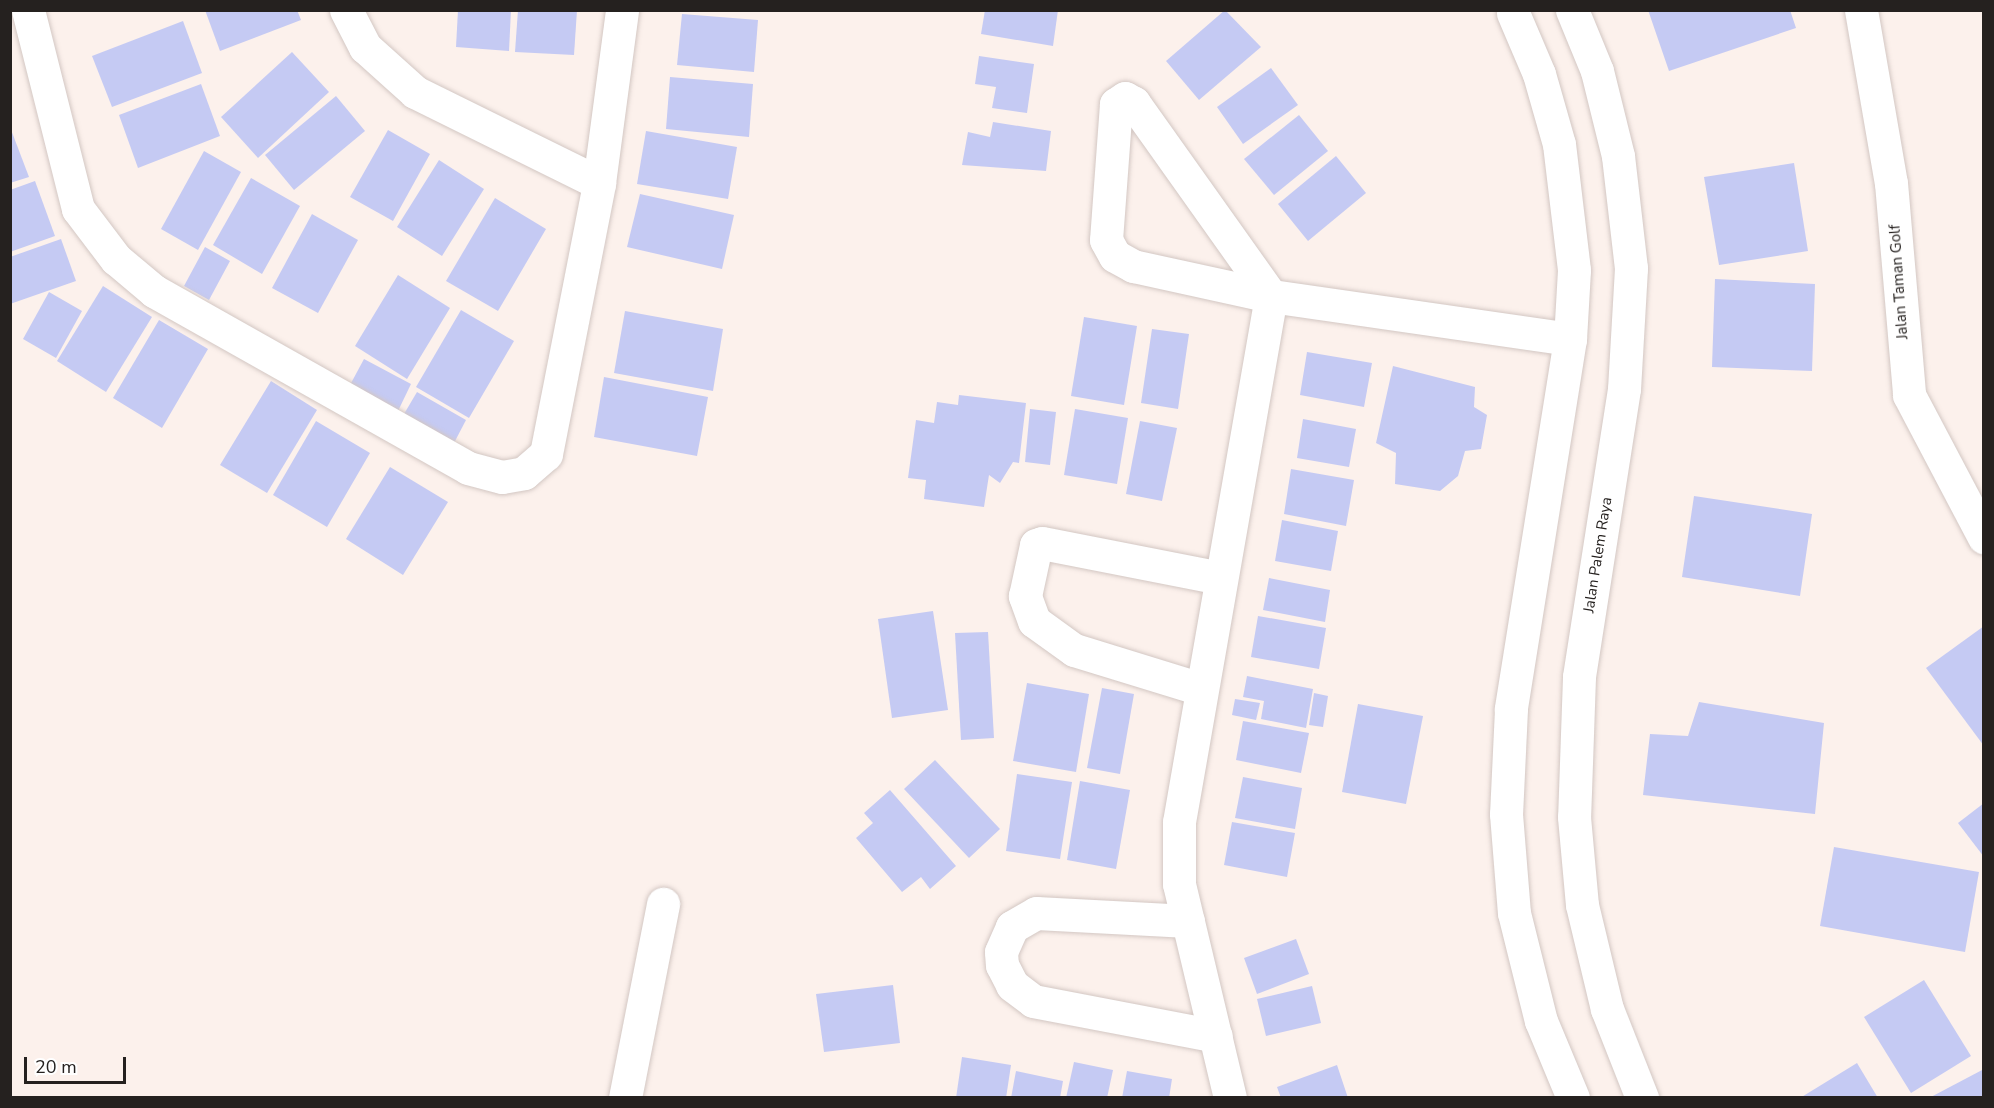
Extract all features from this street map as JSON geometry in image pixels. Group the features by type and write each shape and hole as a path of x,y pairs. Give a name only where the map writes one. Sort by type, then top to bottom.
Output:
{"street":[{"path":"28,10 78,209 116,259 154,291 489,476 524,473 546,454 599,183 622,10"},
{"path":"346,10 365,47 415,92 599,183"},
{"name":"Jalan Palem Raya","path":"1572,10 1597,71 1618,156 1631,267 1624,388 1579,677 1574,817 1582,905 1607,1009 1642,1098"},
{"name":"Jalan Taman Golf","path":"1861,10 1891,183 1909,395 1983,537"},
{"path":"1511,11 1539,74 1559,144 1574,270 1570,339 1510,709 1506,814 1514,913 1541,1021 1573,1098"},
{"path":"1230,1098 1179,884 1179,822 1271,296 1134,103 1125,98 1116,104 1106,240 1115,256 1133,266 1271,296 1570,339"},
{"path":"1201,689 1074,650 1034,621 1025,596 1036,545 1042,543 1221,578"},
{"path":"625,1098 663,904"},
{"path":"1188,921 1036,913 1012,927 1000,952 1002,964 1012,985 1033,1001 1216,1036"}],"building":[{"path":"205,10 297,10 301,20 220,51"},
{"path":"458,10 511,10 509,51 456,47"},
{"path":"518,10 577,10 574,55 515,52"},
{"path":"985,10 1058,10 1053,46 981,34"},
{"path":"1225,10 1261,47 1199,100 1166,61"},
{"path":"1648,10 1790,10 1796,28 1669,71"},
{"path":"682,14 758,20 754,72 677,65"},
{"path":"183,21 202,73 112,107 92,56"},
{"path":"292,52 329,92 258,158 221,117"},
{"path":"979,56 1034,64 1027,113 992,108 996,87 975,84"},
{"path":"1271,68 1298,105 1243,144 1217,107"},
{"path":"670,77 753,84 749,137 666,129"},
{"path":"201,84 220,136 138,168 119,115"},
{"path":"336,96 365,131 294,190 265,155"},
{"path":"1299,115 1328,151 1274,195 1244,159"},
{"path":"993,122 1051,131 1046,171 962,165 968,132 990,137"},
{"path":"10,127 29,177 10,183"},
{"path":"388,130 430,154 393,221 350,197"},
{"path":"646,131 737,147 728,199 637,184"},
{"path":"204,151 241,172 198,250 161,229"},
{"path":"1336,156 1366,193 1308,241 1278,204"},
{"path":"439,160 484,189 442,256 397,227"},
{"path":"1794,163 1808,251 1719,265 1704,177"},
{"path":"251,178 300,206 262,274 213,245"},
{"path":"35,181 55,236 10,252 10,190"},
{"path":"640,194 734,215 722,269 627,247"},
{"path":"495,198 546,229 498,311 446,281"},
{"path":"312,214 358,240 318,313 272,288"},
{"path":"61,239 76,281 10,304 10,257"},
{"path":"205,247 230,261 209,300 184,286"},
{"path":"398,275 450,308 407,379 355,346"},
{"path":"1715,279 1815,284 1812,371 1712,367"},
{"path":"103,286 152,317 106,392 57,361"},
{"path":"49,292 82,311 56,358 23,339"},
{"path":"461,310 514,341 469,418 416,387"},
{"path":"625,311 723,329 713,391 614,373"},
{"path":"1084,317 1137,326 1124,405 1071,396"},
{"path":"159,320 208,349 162,428 113,398"},
{"path":"1152,329 1189,334 1178,409 1141,403"},
{"path":"1307,352 1372,363 1364,407 1300,395"},
{"path":"364,359 411,384 398,411 350,385"},
{"path":"1393,366 1475,387 1474,407 1487,415 1481,449 1465,451 1458,476 1440,491 1395,484 1396,453 1376,443"},
{"path":"604,377 708,397 697,456 594,437"},
{"path":"271,381 317,410 267,493 220,465"},
{"path":"417,392 466,420 454,443 404,414"},
{"path":"959,395 1026,403 1019,463 1013,462 1000,483 989,475 984,507 924,499 926,480 908,478 916,420 934,423 937,402 958,405"},
{"path":"1030,409 1056,412 1050,465 1025,462"},
{"path":"1075,409 1128,418 1117,484 1064,475"},
{"path":"1303,419 1356,429 1349,467 1297,458"},
{"path":"316,421 370,453 327,527 273,495"},
{"path":"1140,421 1177,428 1162,501 1126,494"},
{"path":"390,467 448,502 403,575 346,539"},
{"path":"1291,469 1354,480 1346,526 1284,514"},
{"path":"1694,496 1812,514 1800,596 1682,577"},
{"path":"1282,520 1338,531 1331,571 1275,561"},
{"path":"1269,578 1330,590 1325,622 1263,610"},
{"path":"933,611 948,710 892,718 878,619"},
{"path":"1258,616 1326,628 1319,669 1251,657"},
{"path":"1984,626 1984,746 1926,668"},
{"path":"988,632 994,738 961,740 955,633"},
{"path":"1247,676 1313,689 1306,728 1261,719 1264,701 1243,697"},
{"path":"1027,683 1089,694 1076,772 1013,761"},
{"path":"1102,688 1134,694 1120,774 1087,768"},
{"path":"1314,693 1328,696 1323,727 1309,725"},
{"path":"1235,699 1260,703 1256,720 1232,715"},
{"path":"1699,702 1824,723 1815,814 1643,795 1650,734 1688,736"},
{"path":"1358,704 1423,716 1406,804 1342,792"},
{"path":"1243,721 1309,733 1301,773 1236,760"},
{"path":"935,760 1000,829 969,858 904,789"},
{"path":"1017,774 1072,782 1060,859 1006,851"},
{"path":"1243,777 1302,788 1295,829 1235,818"},
{"path":"1080,781 1130,790 1116,869 1067,860"},
{"path":"890,790 956,866 930,889 921,877 902,892 856,838 873,823 864,813"},
{"path":"1984,803 1984,857 1958,823"},
{"path":"1232,822 1295,833 1287,877 1224,865"},
{"path":"1834,847 1979,872 1965,952 1820,926"},
{"path":"1296,939 1309,974 1257,994 1244,958"},
{"path":"1924,980 1971,1056 1911,1093 1864,1017"},
{"path":"893,985 900,1043 824,1052 816,994"},
{"path":"1312,986 1321,1023 1266,1036 1257,999"},
{"path":"962,1057 1011,1065 1006,1098 956,1098"},
{"path":"1074,1062 1113,1070 1107,1098 1066,1098"},
{"path":"1857,1063 1878,1098 1800,1098"},
{"path":"1337,1065 1348,1098 1281,1098 1277,1087"},
{"path":"1984,1069 1984,1098 1929,1098"},
{"path":"1016,1071 1063,1081 1060,1098 1011,1098"},
{"path":"1127,1071 1172,1079 1169,1098 1122,1098"}]}
